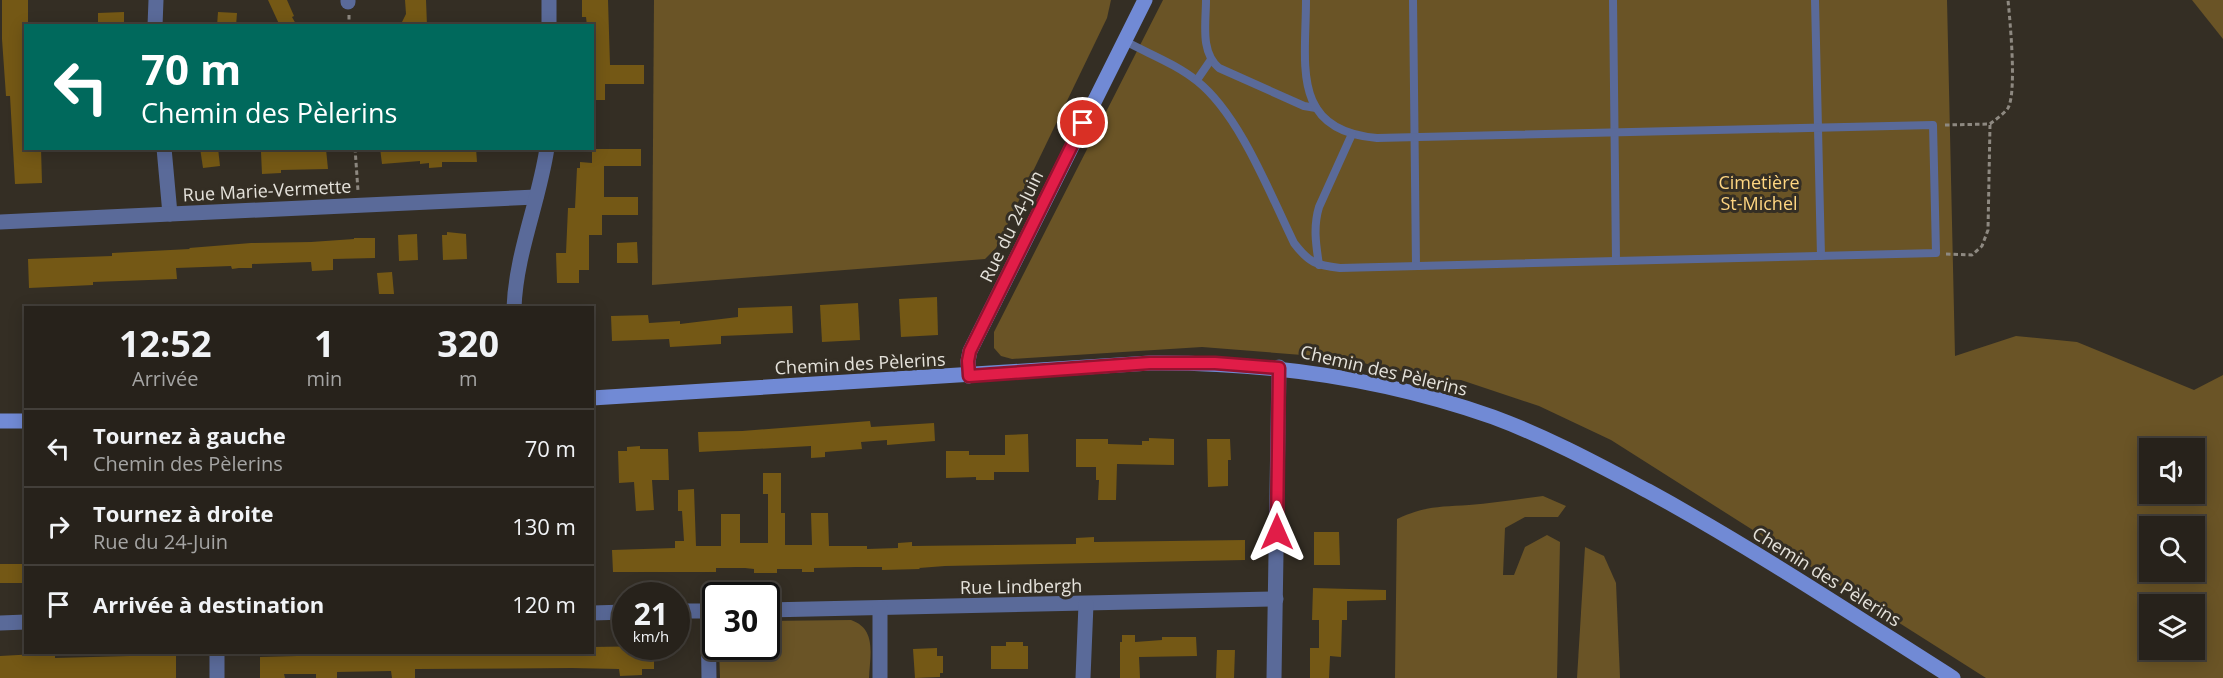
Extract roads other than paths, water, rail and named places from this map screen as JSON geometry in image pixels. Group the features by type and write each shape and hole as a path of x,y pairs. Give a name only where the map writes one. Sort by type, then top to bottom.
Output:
{"street":[{"path":"155,24 156,0"},
{"path":"549,0 549,24"},
{"name":"Rue du 24-Juin","path":"969,376 970,351 1145,0"},
{"path":"164,150 170,214"},
{"path":"513,306 520,258 544,169 547,150"},
{"name":"Rue Marie-Vermette","path":"0,222 536,197"},
{"name":"Chemin des Pèlerins","path":"594,398 1150,363 1215,363 1279,368 1348,379 1459,406 1578,453 1699,519 1953,678"},
{"path":"1274,678 1279,368"},
{"path":"0,421 24,421"},
{"name":"Rue Lindbergh","path":"780,610 1276,598"},
{"path":"1083,678 1086,604"},
{"path":"880,608 880,678"},
{"path":"594,613 612,612"},
{"path":"0,623 24,622"},
{"path":"217,654 217,678"},
{"path":"709,678 710,660"}],"lane":[{"path":"1206,0 1207,51 1210,61 1219,68 1304,106 1316,108"},
{"path":"1125,41 1179,69 1213,94 1243,139 1294,243 1305,258 1319,265 1340,268 1936,254 1934,125 1377,138 1352,134 1339,129 1325,118 1310,99 1306,82 1306,0"},
{"path":"1413,0 1416,266"},
{"path":"1613,0 1616,261"},
{"path":"1815,0 1821,256"},
{"path":"1197,81 1210,61"},
{"path":"1319,265 1314,237 1315,219 1352,134"}],"park label":[{"name":"Cimetière St-Michel","path":"1759,192"}]}
